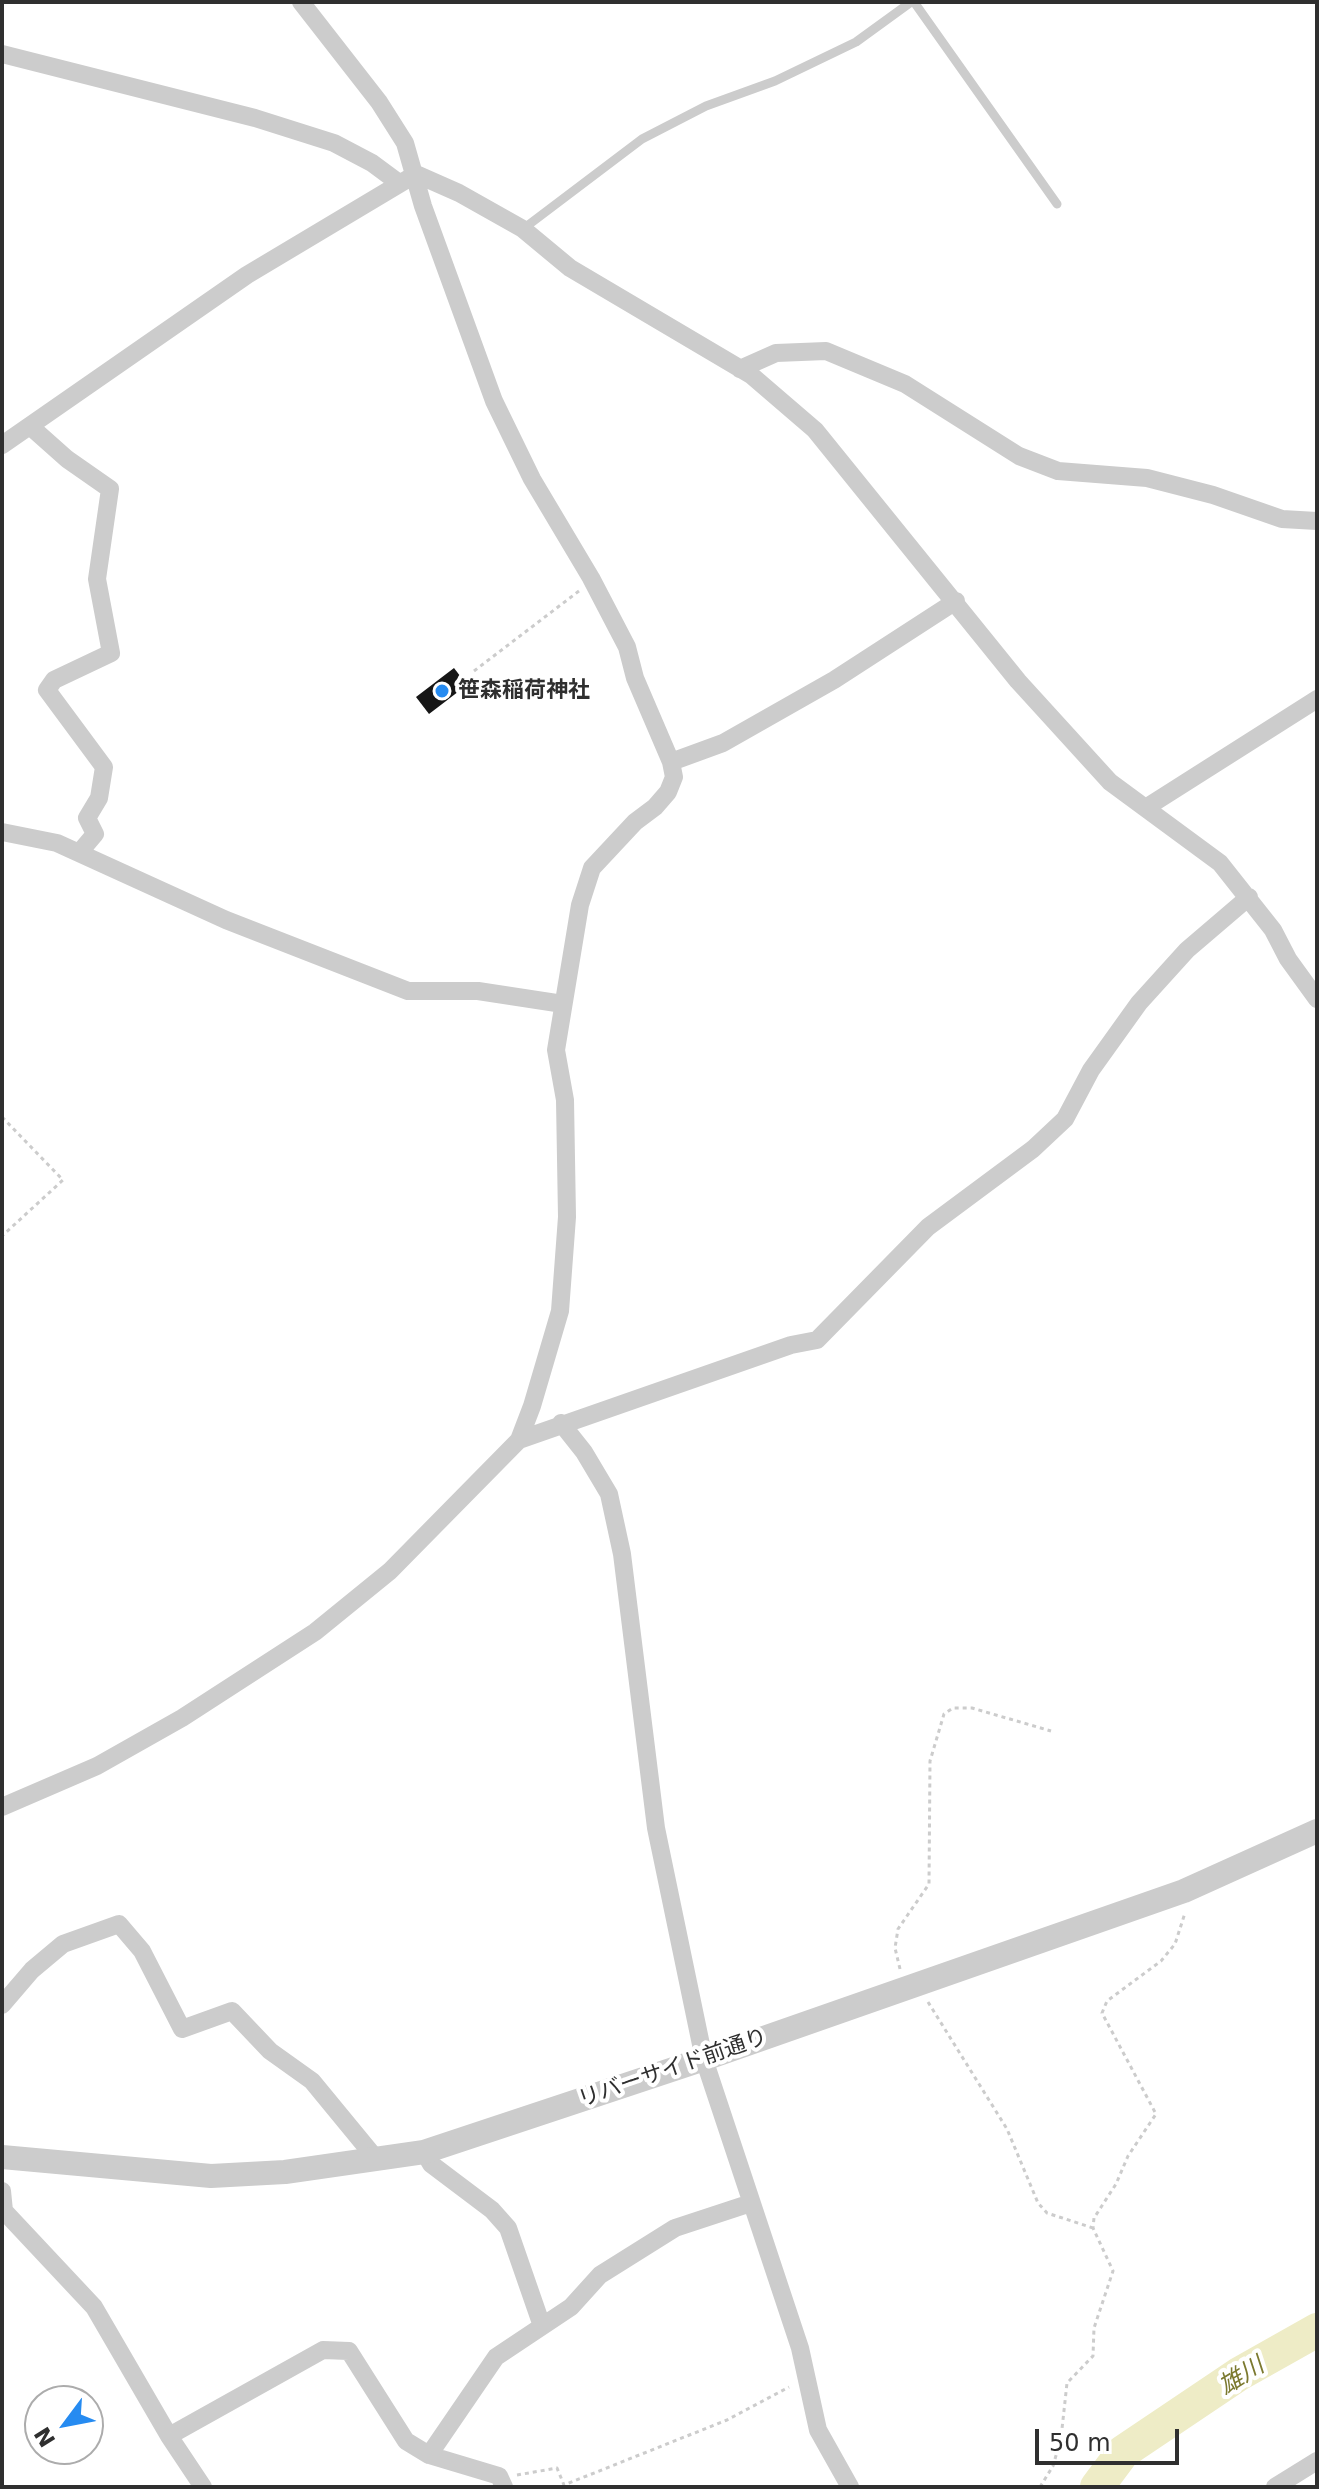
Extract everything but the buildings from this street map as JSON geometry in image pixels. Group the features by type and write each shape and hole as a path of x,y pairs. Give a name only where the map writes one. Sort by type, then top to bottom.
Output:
{"street":[{"path":"301,2 379,102 405,143 423,206 494,401 532,479 593,580 627,647 635,678 671,762 674,777 668,792 592,868 580,905 556,1050 565,1100 567,1217 560,1311 519,1440"},
{"path":"2,54 173,96 334,143 372,163 399,183"},
{"path":"2,445 247,275 416,174"},
{"path":"416,174 459,193 523,229 570,268 740,369 815,430 1018,681 1110,782 1220,863 1249,897 1317,999"},
{"path":"740,369 776,353 826,351 905,384 1019,456 1058,471 1147,478 1213,495 1282,519 1317,521"},
{"path":"31,427 67,459 110,489 97,579 111,653 54,680 47,690 104,767 99,798 87,818 95,834 79,853"},
{"path":"671,762 737,736 834,680 956,601"},
{"path":"1147,807 1262,737 1317,699"},
{"path":"2,832 57,843 226,920 408,991 478,991 563,1004"},
{"path":"5,1798 97,1766 182,1718 315,1632 390,1571 519,1440 561,1423 817,1340 928,1227 1033,1149 1065,1119 1091,1070 1139,1003 1187,950 1249,897"},
{"path":"561,1423 584,1452 609,1494 622,1554 656,1828 704,2059 806,2378 818,2430 850,2487"},
{"name":"リバーサイド前通り","path":"2,2157 211,2176 285,2172 424,2152 704,2059 1184,1891 1317,1831"},
{"path":"2,2005 32,1970 63,1944 119,1924 142,1951 182,2029 232,2011 270,2051 312,2081 377,2160"},
{"path":"424,2152 431,2164 492,2210 508,2228 542,2326"},
{"path":"2,2191 3,2211 94,2307 169,2436 203,2487"},
{"path":"429,2455 496,2357 571,2307 600,2275 675,2228 751,2203"},
{"path":"169,2436 323,2350 349,2351 406,2441 429,2455 502,2482"},
{"path":"1275,2487 1317,2461"}],"lane":[{"path":"523,229 642,139 706,106 775,81 856,42 913,2 1057,204"}],"path":[{"path":"474,671 593,580"},
{"path":"2,1117 63,1180 2,1236"},
{"path":"1051,1731 972,1708 953,1708 944,1714 930,1761 929,1884 898,1929 895,1948 912,1986 1007,2129 1038,2203 1047,2213 1093,2228"},
{"path":"1040,2487 1053,2466 1061,2438 1067,2383 1093,2356 1094,2328 1113,2271 1093,2228 1094,2218 1116,2184 1128,2156 1156,2114 1102,2013 1107,2001 1161,1961 1175,1944 1188,1906 1184,1891"},
{"path":"502,2482 557,2468 564,2485 727,2420 806,2378"}],"waterway":[{"name":"雄川","path":"1097,2487 1123,2452 1239,2374 1317,2330"}],"place":[{"name":"笹森稲荷神社","path":"442,691"}]}
